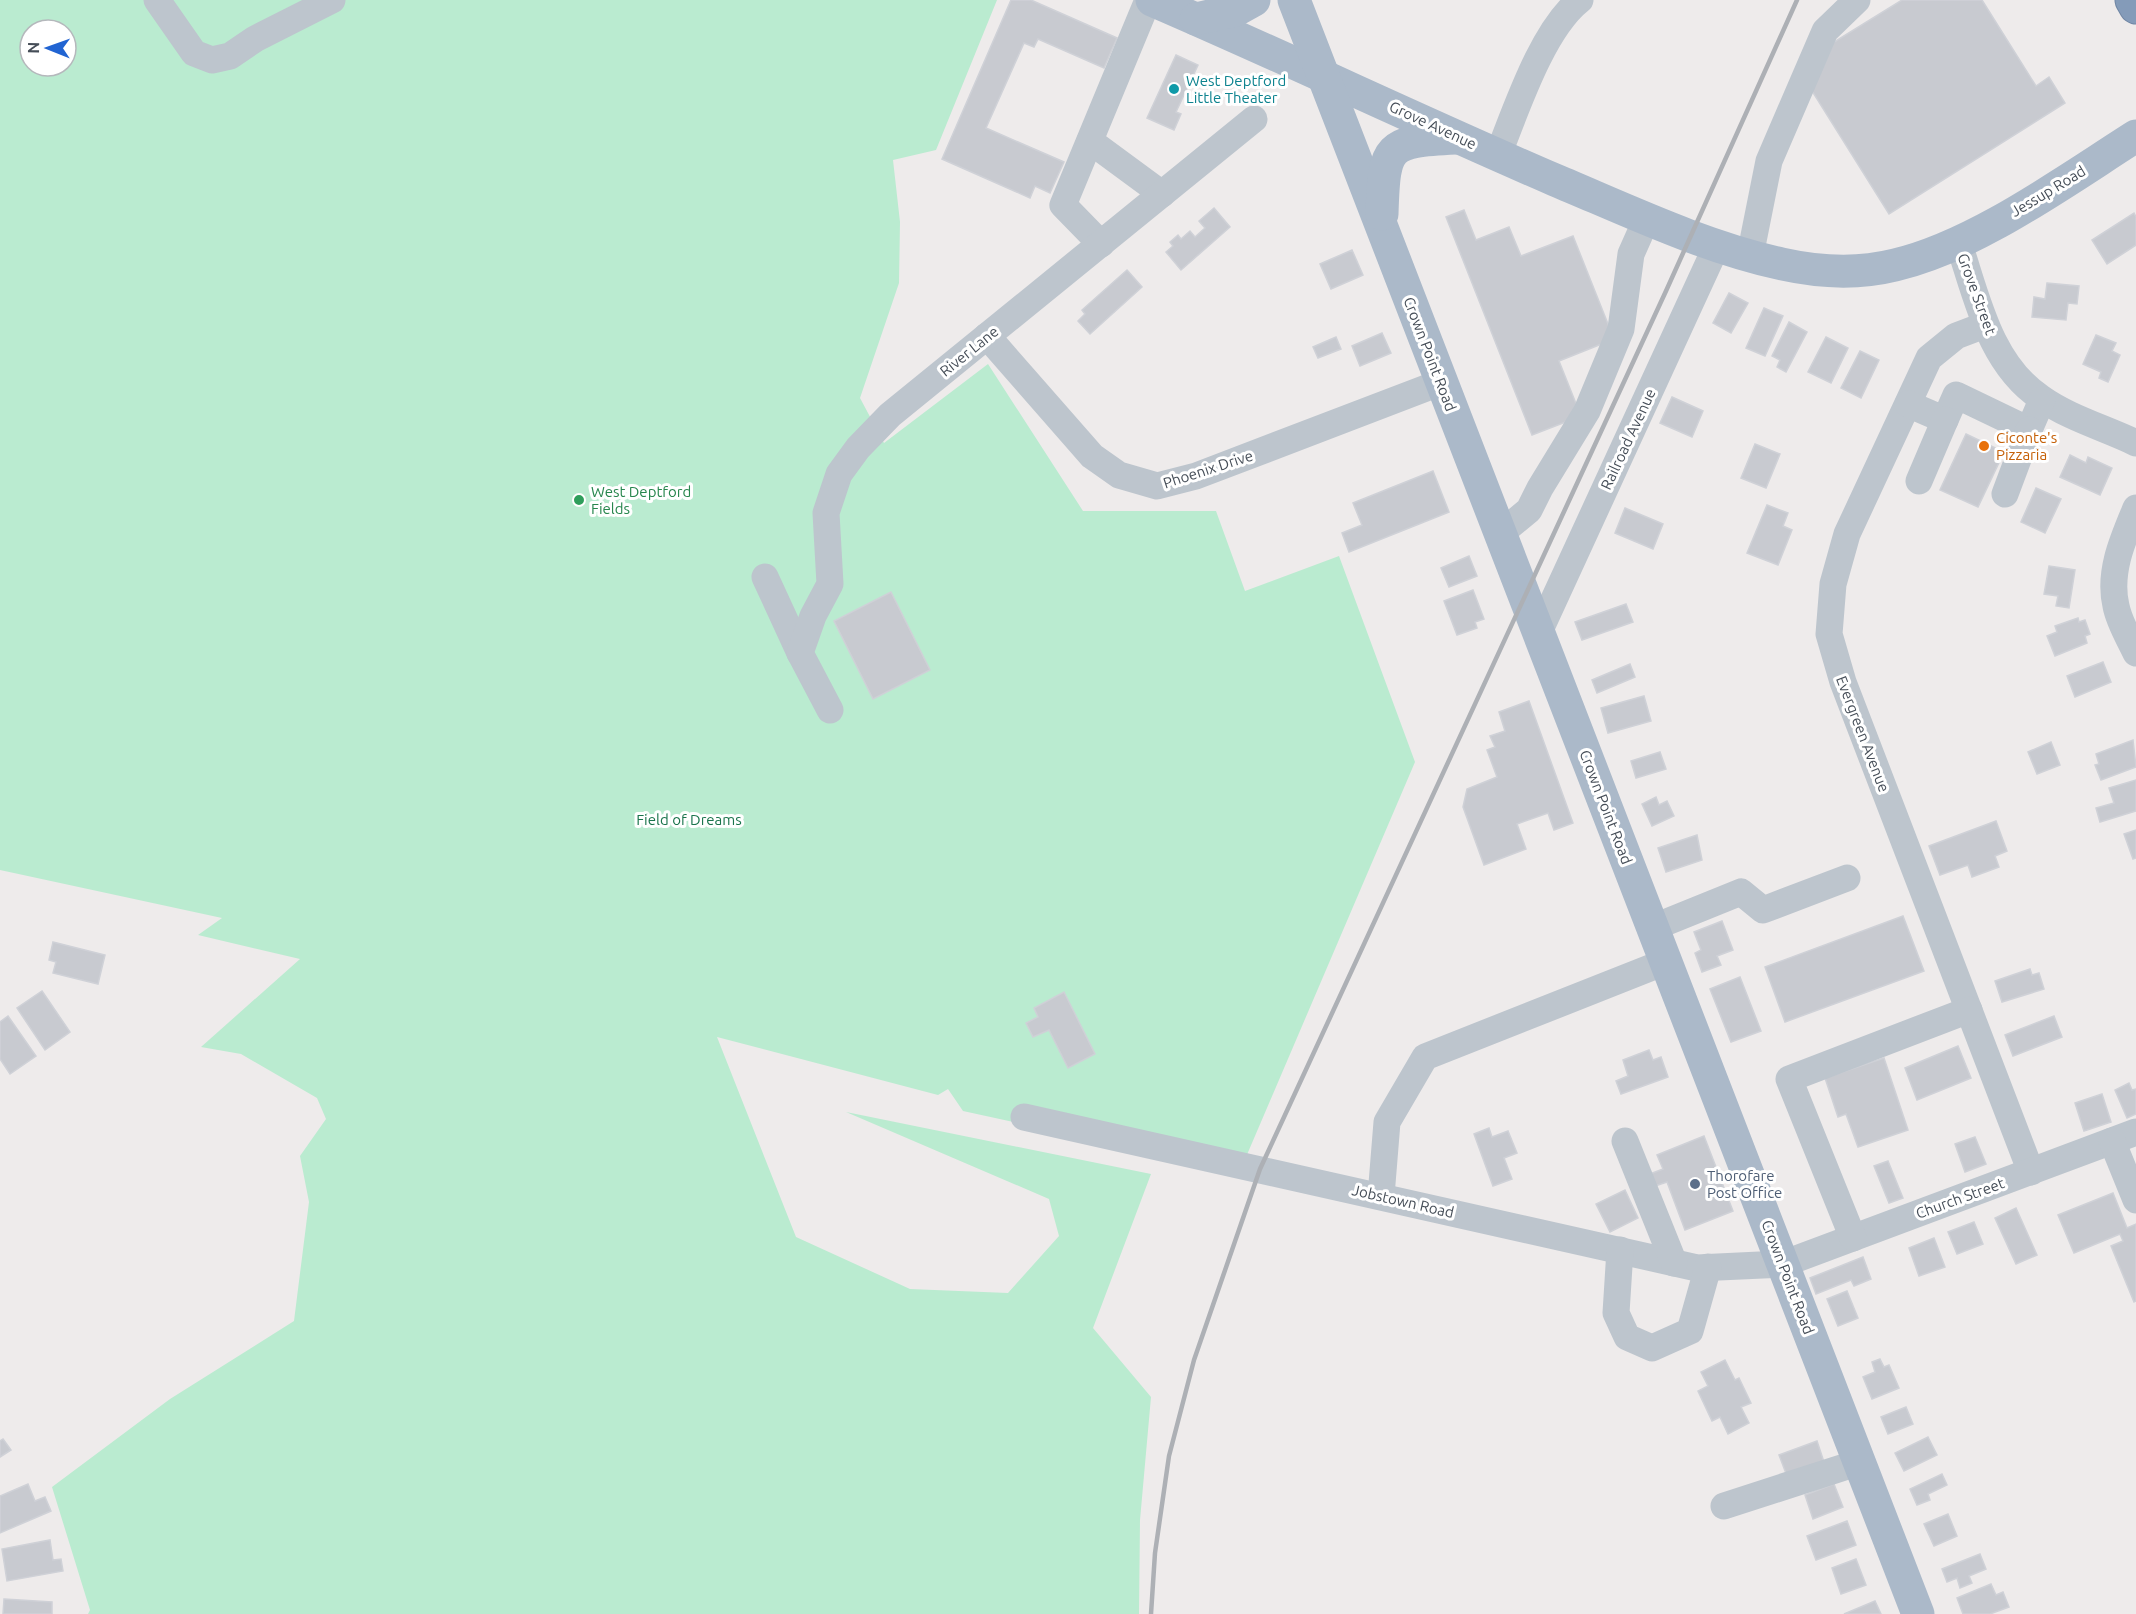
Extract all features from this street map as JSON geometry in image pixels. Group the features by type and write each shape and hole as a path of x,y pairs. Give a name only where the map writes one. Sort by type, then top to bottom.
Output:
{"highway":[{"path":"2132,0 2136,7"}],"main road":[{"name":"Grove Avenue","path":"1150,0 1498,155 1717,245"},
{"path":"1196,19 1236,10 1254,0"},
{"name":"Crown Point Road","path":"1294,0 1918,1614"},
{"name":"Jessup Road","path":"1959,244 2136,136"},
{"path":"1382,228 1383,169 1393,151 1411,140 1460,138"},
{"name":"Grove Street","path":"1717,245 1750,256 1805,268 1851,271 1892,266 1959,244"}],"street":[{"path":"157,0 194,53 212,60 230,56 255,39 332,0"},
{"path":"1101,244 1063,205 1150,0"},
{"path":"1750,256 1769,161 1825,31 1857,0"},
{"path":"1498,155 1527,84 1568,4"},
{"name":"River Lane","path":"800,653 813,616 830,584 826,513 839,474 858,448 890,416 1254,119"},
{"path":"1090,141 1162,194"},
{"path":"1500,534 1529,510 1587,411 1621,329 1631,254 1647,218"},
{"name":"Grove Street","path":"1959,244 1985,325 2009,369 2024,386 2043,400 2136,443"},
{"name":"Railroad Avenue","path":"1539,632 1717,245"},
{"name":"Evergreen Avenue","path":"1985,325 1956,336 1929,358 1847,534 1833,584 1829,634 1843,682 2031,1172"},
{"name":"Phoenix Drive","path":"987,336 1092,456 1119,475 1157,486 1196,476 1442,382"},
{"path":"1919,481 1956,395 2029,430"},
{"path":"2005,494 2043,400"},
{"path":"1908,404 1945,420"},
{"path":"2136,508 2114,571 2114,594 2116,609 2136,653"},
{"path":"765,577 800,653 830,710"},
{"path":"1652,928 1741,892 1763,910 1847,878"},
{"path":"1381,1196 1387,1122 1425,1057 1665,962"},
{"path":"1853,1238 1789,1079 1969,1010"},
{"name":"Jobstown Road","path":"1024,1117 1696,1268 1783,1264"},
{"path":"2124,1137 2136,1200"},
{"name":"Church Street","path":"1783,1264 2124,1137"},
{"path":"1625,1141 1674,1263"},
{"path":"1620,1250 1616,1313 1627,1337 1652,1348 1690,1331 1708,1267"},
{"path":"1724,1506 1860,1462"}],"green space":[{"name":"Field of Dreams","path":"0,0 997,0 936,150 893,160 900,222 899,283 860,398 884,443 988,364 1083,511 1216,511 1245,591 1339,556 1415,762 1240,1171 963,1111 948,1089 938,1095 717,1037 796,1237 910,1289 1008,1293 1059,1236 1049,1199 846,1112 1151,1174 1093,1328 1151,1397 1140,1520 1139,1614 88,1614 90,1610 52,1487 170,1399 294,1321 309,1202 300,1156 326,1119 317,1098 241,1054 201,1047 300,959 198,935 222,918 0,870"}],"building":[{"path":"1011,0 1031,0 1117,38 1104,68 1038,39 1034,47 1024,43 986,128 1064,162 1050,193 1035,186 1030,198 942,159"},
{"path":"1902,0 1982,0 2036,86 2049,77 2065,103 1889,214 1812,91 1834,42"},
{"name":"West Deptford Little Theater","path":"1176,55 1198,65 1176,112 1181,114 1174,130 1147,118"},
{"path":"1214,208 1230,227 1181,270 1166,252 1173,246 1170,242 1178,235 1181,239 1190,231 1195,237 1205,228 1199,221"},
{"path":"1464,210 1476,240 1509,227 1521,256 1573,236 1614,339 1559,361 1581,416 1532,435 1446,217"},
{"path":"2134,213 2136,245 2107,264 2092,240"},
{"path":"1352,250 1363,275 1331,289 1320,264"},
{"path":"1127,270 1142,287 1090,334 1078,321 1085,314 1082,310"},
{"path":"2047,283 2079,286 2077,304 2068,303 2066,320 2032,317 2034,297 2045,299"},
{"path":"1729,293 1748,303 1731,333 1713,323"},
{"path":"1764,308 1783,316 1765,356 1746,348"},
{"path":"1789,322 1807,332 1786,372 1777,367 1780,360 1772,356"},
{"path":"1382,333 1391,353 1360,366 1352,346"},
{"path":"2096,335 2116,343 2112,351 2120,355 2108,382 2099,378 2101,372 2083,364"},
{"path":"1336,337 1341,349 1318,358 1313,347"},
{"path":"1826,337 1848,348 1831,383 1808,372"},
{"path":"1860,351 1879,360 1861,398 1841,388"},
{"path":"1672,397 1703,411 1692,437 1660,423"},
{"path":"1966,434 2004,452 1978,507 1940,490"},
{"path":"1755,444 1780,454 1766,488 1741,478"},
{"path":"2070,455 2086,463 2088,457 2112,468 2100,495 2060,477"},
{"path":"1433,471 1449,512 1349,552 1342,533 1362,525 1353,503"},
{"path":"2036,488 2061,499 2045,533 2021,522"},
{"path":"1767,505 1788,513 1783,526 1792,530 1778,565 1747,553"},
{"path":"1625,508 1663,524 1653,549 1615,533"},
{"path":"1469,556 1477,576 1449,587 1441,568"},
{"path":"2049,566 2075,570 2069,608 2056,606 2058,596 2044,594"},
{"path":"1473,590 1484,619 1475,622 1477,628 1457,635 1444,601"},
{"path":"891,592 930,670 873,699 834,621"},
{"path":"1626,604 1633,622 1582,640 1575,622"},
{"path":"2078,618 2079,622 2085,620 2090,634 2085,636 2087,643 2055,656 2047,636 2057,632 2055,626"},
{"path":"2103,662 2111,682 2075,697 2067,676"},
{"path":"1630,664 1635,677 1597,693 1592,680"},
{"path":"1644,696 1651,721 1608,733 1601,708"},
{"path":"1529,701 1573,823 1554,830 1548,813 1517,824 1526,849 1484,865 1463,807 1467,789 1497,777 1487,750 1495,747 1490,736 1505,731 1499,712"},
{"path":"2133,740 2136,767 2101,780 2095,765 2099,764 2096,754"},
{"path":"2051,742 2060,765 2037,774 2028,752"},
{"path":"1660,752 1666,769 1636,778 1631,761"},
{"path":"2136,780 2136,811 2100,822 2096,808 2114,803 2109,788"},
{"path":"1656,797 1659,805 1667,801 1674,816 1652,826 1642,804"},
{"path":"1996,821 2007,851 1995,856 1999,867 1972,877 1968,865 1940,875 1929,846"},
{"path":"2136,830 2136,858 2133,859 2124,834"},
{"path":"1697,835 1702,860 1666,872 1658,848"},
{"path":"1903,916 1924,971 1785,1022 1765,967"},
{"path":"1722,921 1733,950 1717,956 1721,965 1702,972 1695,953 1701,950 1694,932"},
{"path":"53,942 105,955 98,984 53,973 56,962 49,960"},
{"path":"2030,969 2032,975 2039,973 2044,989 2002,1002 1995,981"},
{"path":"1740,977 1761,1031 1731,1042 1710,989"},
{"path":"42,991 70,1032 45,1050 17,1008"},
{"path":"1064,992 1095,1054 1068,1068 1049,1030 1033,1037 1026,1023 1038,1017 1034,1008"},
{"path":"8,1016 36,1056 10,1074 0,1059 0,1022"},
{"path":"2054,1016 2062,1037 2013,1056 2005,1035"},
{"path":"1958,1046 1971,1078 1917,1100 1905,1068"},
{"path":"1649,1050 1653,1060 1661,1057 1668,1077 1621,1094 1616,1081 1628,1076 1623,1060"},
{"path":"1884,1058 1908,1130 1858,1147 1846,1114 1838,1117 1825,1078"},
{"path":"2129,1083 2132,1090 2136,1089 2136,1114 2127,1118 2115,1090"},
{"path":"2102,1094 2111,1122 2084,1131 2075,1103"},
{"path":"1489,1128 1492,1137 1508,1131 1517,1153 1504,1158 1512,1179 1493,1186 1474,1134"},
{"name":"Thorofare Post Office","path":"1704,1136 1733,1211 1685,1230 1667,1182 1655,1186 1650,1174 1663,1169 1657,1155"},
{"path":"1975,1137 1986,1164 1965,1172 1955,1144"},
{"path":"1888,1161 1903,1198 1889,1203 1874,1166"},
{"path":"1625,1190 1638,1218 1610,1232 1596,1204"},
{"path":"2113,1193 2127,1228 2136,1224 2136,1301 2134,1302 2111,1246 2123,1241 2120,1234 2074,1253 2058,1215"},
{"path":"2016,1208 2037,1255 2016,1264 1995,1218"},
{"path":"1974,1222 1983,1244 1957,1254 1948,1232"},
{"path":"1934,1238 1945,1267 1919,1276 1909,1248"},
{"path":"1863,1257 1871,1279 1854,1286 1851,1280 1816,1294 1810,1278"},
{"path":"1847,1291 1858,1318 1838,1326 1827,1299"},
{"path":"1880,1359 1884,1367 1889,1365 1899,1388 1872,1399 1863,1377 1875,1372 1872,1362"},
{"path":"1725,1360 1735,1380 1739,1378 1751,1403 1741,1407 1749,1423 1728,1434 1720,1417 1712,1421 1698,1391 1708,1386 1701,1372"},
{"path":"1906,1407 1913,1424 1888,1434 1881,1417"},
{"path":"1928,1437 1937,1455 1904,1471 1895,1453"},
{"path":"3,1439 11,1450 0,1457 0,1441"},
{"path":"1817,1441 1824,1462 1787,1476 1779,1455"},
{"path":"1942,1474 1947,1485 1928,1494 1930,1500 1917,1505 1910,1489"},
{"path":"28,1484 35,1501 45,1497 51,1511 0,1533 0,1496"},
{"path":"1834,1484 1843,1507 1813,1519 1805,1495"},
{"path":"1948,1514 1957,1536 1934,1546 1924,1524"},
{"path":"1847,1521 1856,1545 1816,1560 1807,1536"},
{"path":"50,1540 53,1560 61,1559 63,1571 7,1581 2,1549"},
{"path":"1980,1554 1986,1569 1969,1576 1972,1583 1960,1588 1957,1578 1947,1582 1942,1569"},
{"path":"1856,1559 1866,1585 1841,1594 1832,1568"},
{"path":"1991,1584 1996,1595 2003,1592 2009,1607 1990,1614 1963,1614 1957,1598"},
{"path":"4,1599 52,1602 52,1614 3,1614"},
{"path":"1875,1601 1881,1614 1844,1614"}],"railway":[{"path":"1151,1614 1155,1553 1169,1456 1194,1360 1260,1169 1666,291 1797,0"}],"place":[{"name":"West Deptford Little Theater","path":"1174,89"},
{"name":"Ciconte's Pizzaria","path":"1984,446"},
{"name":"West Deptford Fields","path":"579,500"},
{"name":"Thorofare Post Office","path":"1695,1184"}]}
